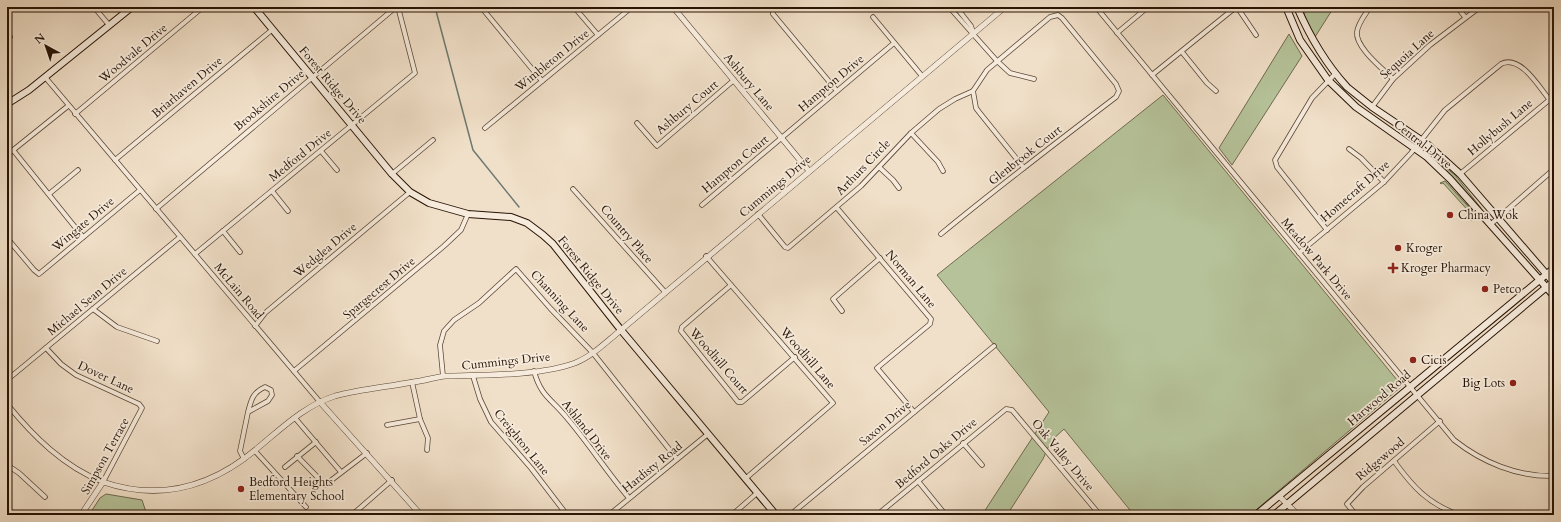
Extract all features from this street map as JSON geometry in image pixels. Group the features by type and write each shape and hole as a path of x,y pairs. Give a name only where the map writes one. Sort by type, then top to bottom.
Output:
{"main road":[{"path":"7,104 30,90 132,7"},
{"name":"Forest Ridge Drive","path":"254,7 392,174 410,192 429,203 468,214 511,217 527,223 553,244 621,330 776,515"},
{"name":"Central Drive","path":"1286,7 1300,40 1328,80 1356,107 1414,148 1450,179 1554,296"},
{"name":"Central Drive","path":"1297,7 1316,46 1347,87 1372,107 1443,157 1460,174 1554,282"},
{"name":"Harwood Road","path":"1256,515 1554,268"},
{"name":"Harwood Road","path":"1274,515 1554,282"},
{"path":"1472,335 1479,344"}],"street":[{"path":"94,7 109,25"},
{"name":"Woodvale Drive","path":"75,114 203,7"},
{"name":"Medford Drive","path":"195,254 412,77 416,70 397,7"},
{"name":"Brookshire Drive","path":"156,209 397,7"},
{"path":"481,7 542,81"},
{"path":"574,7 598,35"},
{"name":"Wimbleton Drive","path":"485,128 632,7"},
{"name":"Ashbury Lane","path":"673,7 809,171"},
{"path":"772,7 773,14 837,91"},
{"path":"949,7 1010,74 1034,79"},
{"path":"956,7 971,26 974,33"},
{"name":"Cummings Drive","path":"103,482 128,489 146,490 189,487 219,476 256,451 295,418 320,402 357,390 443,376 473,376 534,371 574,363 593,353 706,256 1005,7"},
{"name":"Meadow Park Drive","path":"1096,7 1409,387 1440,421 1454,440 1487,462 1524,473 1554,476"},
{"path":"1117,33 1148,7"},
{"path":"1152,75 1236,7 1256,35"},
{"path":"1370,7 1360,23 1357,31 1357,40 1362,48 1392,79"},
{"path":"1457,7 1465,17"},
{"name":"Sequoia Lane","path":"1372,107 1392,79 1465,17 1480,7"},
{"name":"Glenbrook Court","path":"941,234 1116,97 1119,91 1116,84 1058,15 1050,17 997,61"},
{"path":"872,17 922,76"},
{"name":"Briarhaven Drive","path":"115,160 273,29"},
{"path":"7,32 10,37"},
{"name":"Hampton Drive","path":"782,138 894,43"},
{"path":"1182,52 1207,83 1216,91"},
{"path":"997,61 983,74 974,91 976,108 1024,168"},
{"name":"Homecraft Drive","path":"1299,253 1384,182 1445,110 1504,62 1519,65 1549,99"},
{"path":"1327,230 1277,166 1275,160 1312,98 1328,80 1336,74"},
{"name":"McLain Road","path":"45,78 320,402 392,480 421,515"},
{"name":"Ashbury Court","path":"637,124 657,146 734,80"},
{"name":"Arthurs Circle","path":"758,214 785,247 788,248 837,208 861,186 911,133 939,109 955,99 974,91"},
{"name":"Hollybush Lane","path":"1460,174 1554,96"},
{"path":"7,155 68,106"},
{"path":"911,133 938,162 943,170"},
{"name":"Hampton Court","path":"702,205 782,138"},
{"path":"392,174 434,140"},
{"path":"1349,149 1361,158 1384,182"},
{"path":"13,150 83,237"},
{"path":"321,151 337,170"},
{"path":"878,167 893,180 899,188"},
{"path":"49,194 78,170"},
{"path":"1490,225 1554,170"},
{"name":"Country Place","path":"573,189 665,292"},
{"name":"Wingate Drive","path":"7,238 39,274 140,190"},
{"path":"272,191 288,211"},
{"name":"Wedglea Drive","path":"255,326 265,312 410,192"},
{"name":"Norman Lane","path":"837,208 931,319 930,324 877,368 914,412"},
{"name":"Spargecrest Drive","path":"294,371 444,246 461,230 468,214"},
{"path":"223,231 240,252"},
{"name":"Michael Sean Drive","path":"7,380 180,237"},
{"name":"Woodhill Lane","path":"706,256 832,400 832,405 745,479"},
{"path":"842,311 833,299 880,258"},
{"name":"Channing Lane","path":"443,376 440,344 444,331 454,320 484,299 516,269 550,308 593,353 676,459"},
{"name":"Woodhill Court","path":"731,285 682,327 681,331 738,402 742,402 794,357"},
{"path":"93,309 117,327 157,341"},
{"name":"Saxon Drive","path":"790,515 994,346"},
{"name":"Dover Lane","path":"46,348 61,364 76,375 140,405"},
{"name":"Ashland Drive","path":"534,371 540,388 545,395 566,416 603,467 629,498"},
{"name":"Creighton Lane","path":"473,376 482,405 491,422 521,456 567,515"},
{"path":"412,382 420,419 428,438 427,450"},
{"path":"244,459 240,451 248,412 252,396 260,389 265,387 271,390 272,395 268,401 248,412"},
{"path":"7,404 29,430 49,449 76,468 103,482"},
{"name":"Simpson Terrace","path":"81,515 103,482 141,411 140,405"},
{"name":"Bedford Oaks Drive","path":"878,515 1004,409 1009,409"},
{"name":"Oak Valley Drive","path":"1009,409 1100,515"},
{"path":"295,418 341,472"},
{"path":"387,425 420,419"},
{"name":"Ridgewood","path":"1356,515 1347,504 1363,487 1440,421"},
{"name":"Hardisty Road","path":"609,515 708,434"},
{"path":"284,467 316,442"},
{"path":"963,443 982,465"},
{"path":"256,451 306,507"},
{"path":"297,456 323,485 328,484 341,472 367,453"},
{"path":"1394,461 1421,494 1438,506 1459,515"},
{"path":"7,466 19,473 45,497"},
{"path":"352,515 392,480"},
{"path":"918,481 944,513"},
{"path":"732,515 758,493"},
{"path":"1279,496 1298,515"}],"green space":[{"path":"1309,7 1334,7 1315,37 1304,14"},
{"path":"1289,34 1302,56 1232,165 1219,148"},
{"path":"1163,95 1402,386 1250,515 1134,515 1064,429 1051,441 1043,459 1007,515 982,515 1049,412 937,275"},
{"path":"1422,149 1455,175 1481,208 1478,207 1442,167"},
{"path":"1445,181 1475,214 1476,217 1471,221 1470,219 1473,216 1443,183 1440,183"},
{"path":"106,494 142,500 147,515 89,515 100,498"}],"waterway":[{"path":"435,7 473,150 519,207"}],"place":[{"name":"China Wok","path":"1450,215"},
{"name":"Kroger","path":"1398,248"},
{"name":"Kroger Pharmacy","path":"1393,268"},
{"name":"Petco","path":"1485,289"},
{"name":"Cicis","path":"1413,360"},
{"name":"Big Lots","path":"1513,383"},
{"name":"Bedford Heights Elementary School","path":"241,489"}]}
